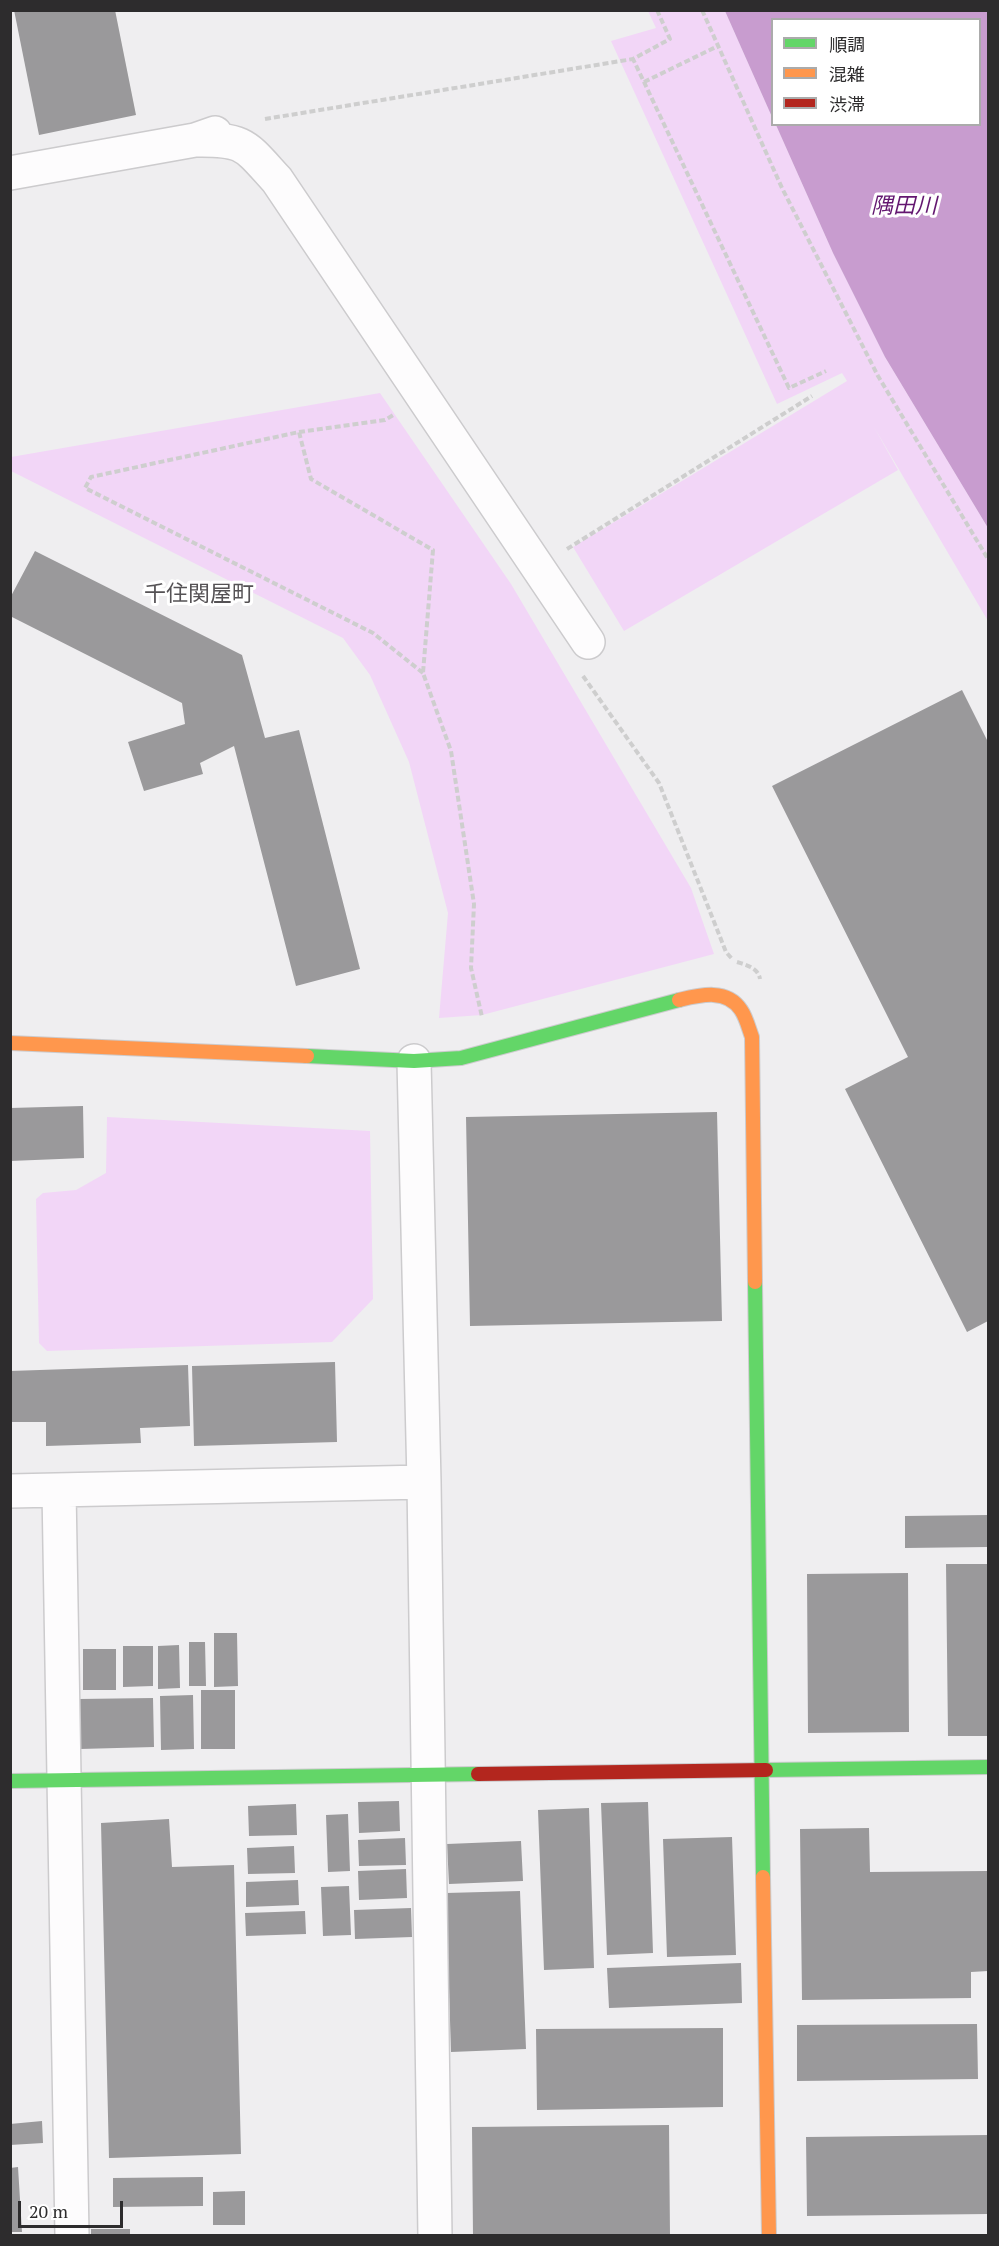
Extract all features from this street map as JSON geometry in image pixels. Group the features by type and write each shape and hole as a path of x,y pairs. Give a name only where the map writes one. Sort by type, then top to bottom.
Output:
{"street":[{"path":"195,140 243,122"},
{"path":"10,173 195,140 224,139 242,144 277,180 583,655"},
{"path":"10,1043 414,1061 460,1058 698,995 723,995 741,1009 752,1037 760,1770 769,2235"},
{"path":"414,1061 424,1482 435,2235"},
{"path":"10,1491 424,1482"},
{"path":"59,1490 72,2235"},
{"path":"10,1781 988,1767"}],"path":[{"path":"243,122 633,59 670,39 657,10"},
{"path":"702,10 782,188 878,376 988,559"},
{"path":"644,82 718,46"},
{"path":"633,59 789,388 826,371"},
{"path":"564,551 812,396"},
{"path":"401,411 385,420 299,432 92,477 85,488 373,633 423,673"},
{"path":"299,432 311,479 434,550 423,673 451,751 474,904 471,968 482,1021"},
{"path":"583,655 659,783 726,952 733,960"},
{"path":"726,961 733,960 750,965 759,974 762,985"}],"shaded area":[{"path":"648,11 725,11 771,115 771,126 776,126 833,253 885,357 988,528 988,621 874,427 898,470 624,631 573,547 847,381 842,373 777,404 611,41 656,28"},
{"path":"380,393 511,584 691,888 714,954 482,1015 439,1018 448,913 409,762 370,675 343,638 11,471 11,457"},
{"path":"107,1117 370,1131 373,1299 332,1342 47,1351 39,1343 36,1199 43,1193 76,1190 106,1173"}],"water":[{"name":"隅田川","path":"725,11 988,11 988,528 885,357 833,253 776,126 981,126 981,18 771,18 771,115"}],"building":[{"path":"14,10 115,10 136,115 39,135"},
{"path":"35,551 242,655 265,738 299,730 360,969 296,986 234,746 200,763 203,774 144,791 128,742 185,724 182,703 10,616 10,598"},
{"path":"962,690 988,742 988,1321 967,1332 845,1089 908,1057 772,786"},
{"path":"83,1106 84,1158 10,1161 10,1108"},
{"path":"717,1112 722,1321 470,1326 466,1117"},
{"path":"335,1362 337,1442 194,1446 192,1366"},
{"path":"188,1365 190,1426 140,1428 141,1443 46,1446 46,1422 10,1422 10,1371"},
{"path":"988,1515 988,1547 905,1548 905,1516"},
{"path":"946,1564 988,1564 988,1736 948,1736"},
{"path":"908,1573 909,1732 808,1733 807,1574"},
{"path":"214,1633 237,1633 238,1686 214,1687"},
{"path":"189,1642 205,1642 206,1686 189,1686"},
{"path":"179,1645 180,1688 158,1689 158,1646"},
{"path":"123,1646 153,1646 153,1686 123,1687"},
{"path":"83,1649 116,1649 116,1690 83,1690"},
{"path":"201,1690 235,1690 235,1749 201,1749"},
{"path":"193,1695 194,1749 161,1750 160,1696"},
{"path":"153,1698 154,1747 80,1749 79,1699"},
{"path":"399,1801 400,1831 359,1833 358,1802"},
{"path":"648,1802 653,1953 607,1955 601,1803"},
{"path":"296,1804 297,1835 249,1836 248,1806"},
{"path":"589,1808 594,1968 544,1970 538,1810"},
{"path":"348,1814 350,1871 328,1872 326,1815"},
{"path":"169,1819 172,1867 234,1865 241,2154 109,2158 101,1823"},
{"path":"869,1828 870,1872 988,1871 988,1971 971,1972 971,1998 802,2000 800,1829"},
{"path":"732,1837 736,1955 667,1957 663,1839"},
{"path":"405,1838 406,1865 359,1866 358,1840"},
{"path":"521,1841 523,1881 449,1884 447,1844"},
{"path":"294,1846 295,1873 248,1874 247,1848"},
{"path":"406,1869 407,1898 359,1900 358,1871"},
{"path":"298,1880 299,1905 246,1907 246,1882"},
{"path":"349,1886 351,1935 323,1936 321,1887"},
{"path":"520,1891 526,2049 451,2052 446,1893"},
{"path":"411,1908 412,1937 355,1939 354,1910"},
{"path":"305,1911 306,1934 246,1936 245,1913"},
{"path":"741,1963 742,2003 609,2008 607,1968"},
{"path":"977,2024 978,2079 797,2081 797,2025"},
{"path":"723,2028 723,2107 537,2110 536,2029"},
{"path":"42,2121 43,2143 10,2145 10,2124"},
{"path":"669,2125 670,2236 473,2236 472,2127"},
{"path":"988,2135 988,2214 807,2216 806,2137"},
{"path":"18,2167 22,2232 10,2232 10,2168"},
{"path":"203,2177 203,2206 113,2207 113,2178"},
{"path":"245,2191 245,2225 213,2225 213,2192"},
{"path":"91,2229 130,2229 130,2236 91,2236"}],"traffic: fast":[{"path":"307,1056 414,1061 461,1058 679,1000"},
{"path":"755,1282 763,1877"},
{"path":"766,1770 988,1767"},
{"path":"10,1781 478,1774"}],"traffic: slow":[{"path":"679,1000 713,995 728,998 743,1013 752,1037 755,1282"},
{"path":"10,1043 307,1056"},
{"path":"763,1877 769,2236"}],"traffic: jam":[{"path":"478,1774 766,1770"}],"district":[{"name":"千住関屋町","path":"199,595"}]}
